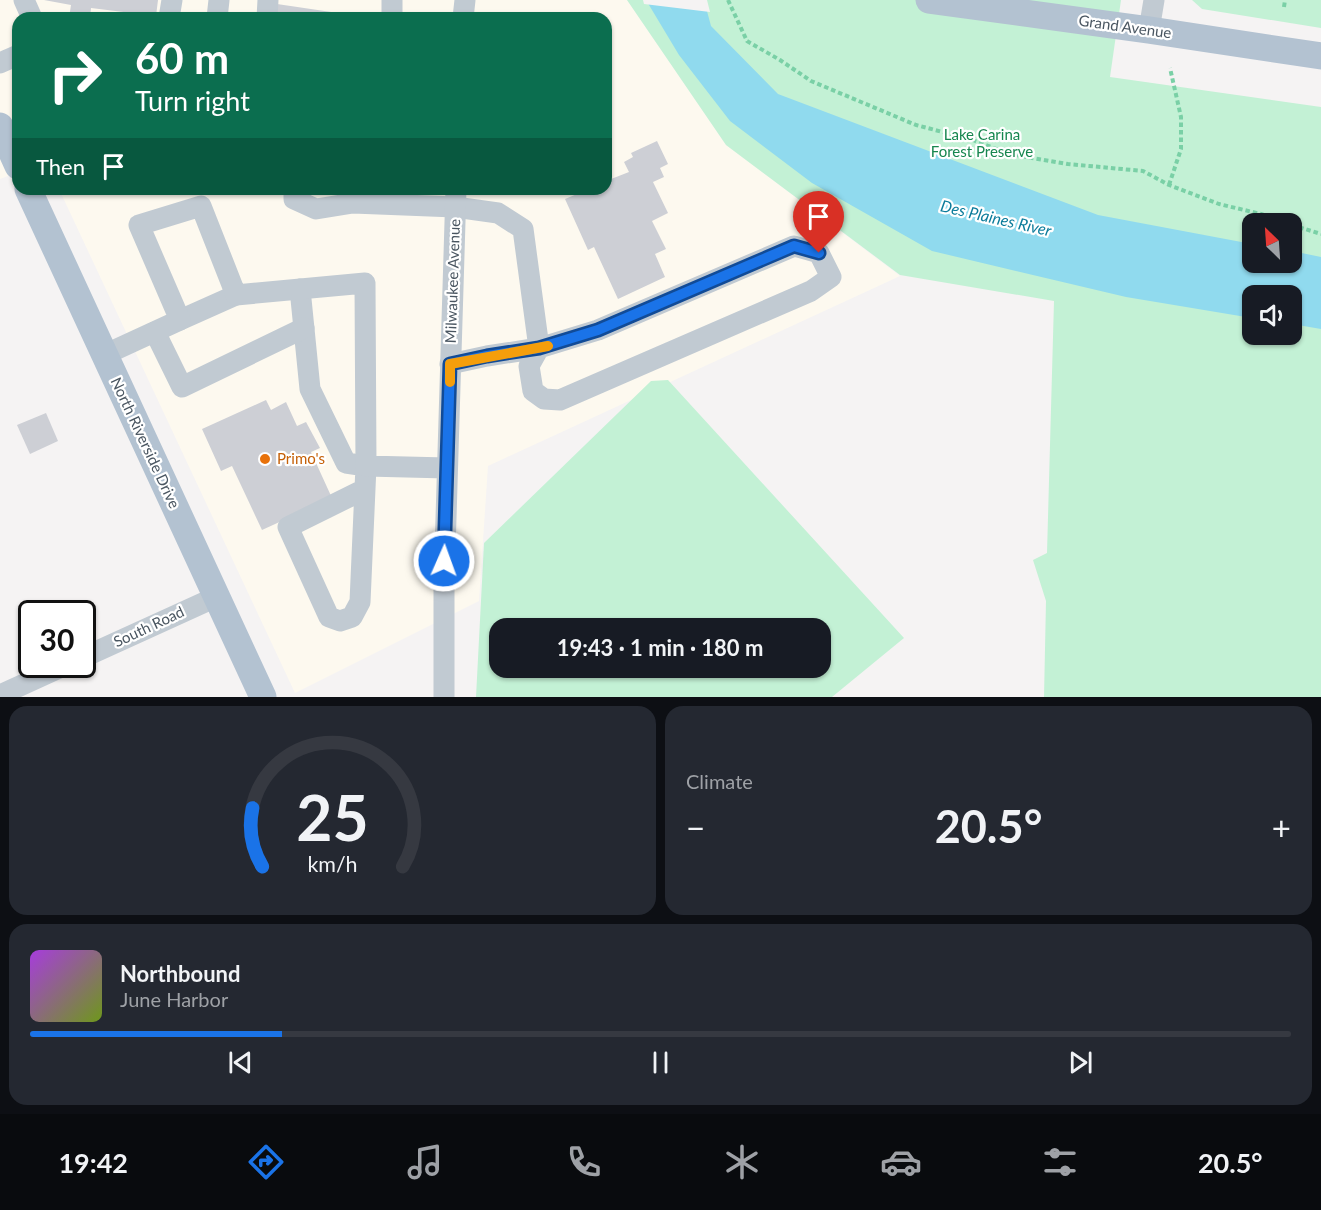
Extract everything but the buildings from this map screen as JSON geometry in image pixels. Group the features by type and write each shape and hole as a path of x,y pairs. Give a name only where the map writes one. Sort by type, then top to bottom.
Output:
{"main road":[{"name":"Grand Avenue","path":"929,0 1321,56"},
{"name":"North Riverside Drive","path":"31,195 263,697"}],"street":[{"path":"1149,30 1154,0"},
{"path":"294,195 294,199 316,209 353,203 456,198 498,213 523,229 539,348 529,366 533,391 544,399 560,400 811,291 831,277 819,253 794,246 598,330 539,348 450,364"},
{"name":"Milwaukee Avenue","path":"444,697 444,584 456,198"},
{"path":"180,320 139,225 201,206 236,295"},
{"path":"104,355 236,295 365,283 366,466 365,489 360,602 352,618 340,621 329,617 288,527 365,489"},
{"path":"300,289 310,389 346,463 366,466 447,468"},
{"path":"155,332 182,387 304,328"},
{"name":"South Road","path":"96,652 216,597"},
{"path":"0,695 37,678"}],"path":[{"path":"728,0 747,41 811,81 916,125 973,140 1009,154 1068,164 1143,171 1169,185 1219,204 1251,213"},
{"path":"1284,0 1284,7"},
{"path":"1169,185 1181,149 1181,117 1170,68"},
{"path":"1302,228 1321,234"}],"shaded area":[{"path":"0,0 627,0 726,145 900,276 488,466 479,601 295,693 62,195 612,195 612,12 12,12 12,174 0,179"}],"green space":[{"name":"Lake Carina Forest Preserve","path":"627,0 1121,0 1110,77 1321,107 1321,697 1044,697 1046,601 1033,560 1047,553 1054,301 900,275 726,145"},
{"path":"1192,0 1321,0 1321,28 1202,9"},
{"path":"668,380 904,638 832,697 476,697 484,543 651,381"}],"water":[{"name":"Des Plaines River","path":"646,0 704,0 711,26 778,94 1098,215 1242,242 1242,273 1302,273 1302,253 1321,257 1321,329 1302,326 1302,285 1242,285 1242,316 1126,297 932,251 812,183 730,121 679,55"}],"pier":[{"path":"643,0 707,0 710,12 644,4"}],"slow traffic":[{"path":"450,382 450,364 548,346"}],"place":[{"name":"Primo's","path":"265,459"}],"route":[{"path":"444,561 450,364 539,348 598,330 794,246 819,253"}]}
